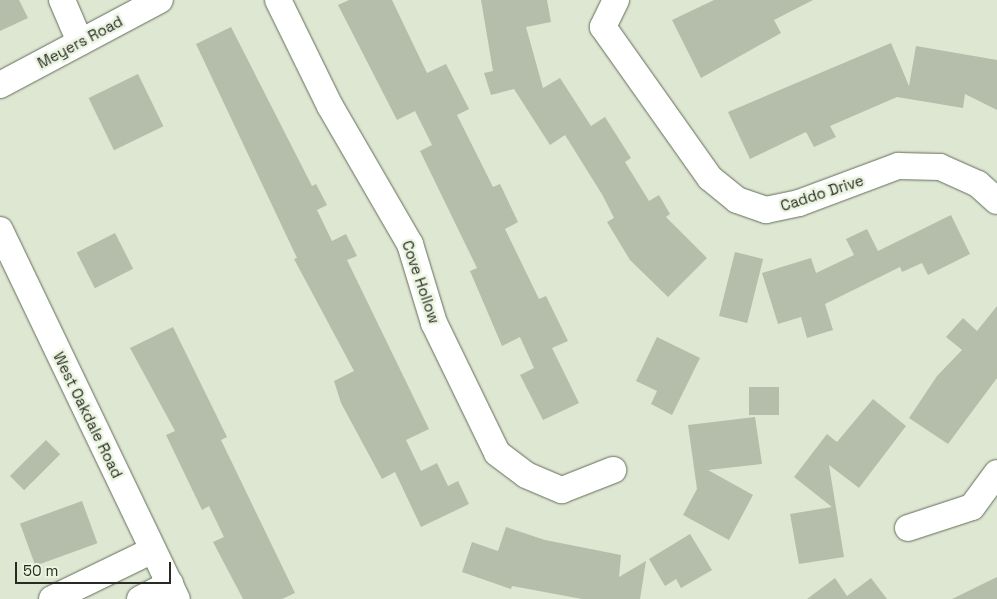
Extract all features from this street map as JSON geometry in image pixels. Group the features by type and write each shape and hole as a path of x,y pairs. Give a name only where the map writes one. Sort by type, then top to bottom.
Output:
{"street":[{"path":"62,0 80,42"},
{"name":"Meyers Road","path":"0,85 160,0"},
{"name":"Cove Hollow","path":"278,0 330,106 410,244 434,323 497,453 526,475 562,490 613,470"},
{"name":"Caddo Drive","path":"616,0 603,27 710,178 737,200 774,209 898,166 940,167 978,184 997,201"},
{"name":"West Oakdale Road","path":"0,230 174,591"},
{"path":"908,528 972,507 997,473"},
{"path":"52,599 153,550"},
{"path":"140,599 174,591"}],"building":[{"path":"0,0 19,0 28,18 0,31"},
{"path":"349,0 392,0 427,73 446,64 469,109 457,115 493,187 500,184 518,222 505,229 539,299 546,296 568,341 552,348 579,403 543,420 520,375 534,368 520,337 502,346 470,271 477,268 420,151 432,145 415,111 397,120 338,5"},
{"path":"481,0 547,0 551,22 526,27 543,88 560,78 591,126 605,117 631,158 625,162 649,201 659,195 670,214 666,217 707,258 668,297 630,260 607,222 614,218 603,196 565,135 550,145 514,89 491,95 484,73 493,71"},
{"path":"714,0 813,0 774,20 781,33 701,78 672,20"},
{"path":"231,27 312,186 316,184 327,205 317,210 332,241 346,234 357,256 347,260 429,429 406,440 421,471 437,463 448,486 458,481 469,504 421,527 395,472 382,479 341,403 334,381 354,371 294,259 297,258 196,44"},
{"path":"891,43 909,86 916,46 997,60 997,110 965,94 963,108 897,97 830,126 836,137 814,147 806,132 750,159 728,112"},
{"path":"138,74 163,126 114,150 89,98"},
{"path":"951,215 970,254 928,275 922,263 902,272 900,267 825,304 833,330 807,338 801,317 778,324 762,273 811,258 816,273 854,255 846,239 867,229 878,251"},
{"path":"115,233 133,269 95,288 77,253"},
{"path":"735,252 763,259 747,323 719,316"},
{"path":"997,306 997,378 948,444 909,418 937,376 962,350 946,337 963,318 977,331"},
{"path":"173,327 227,437 221,440 295,593 282,599 243,599 213,542 224,537 209,506 202,510 166,435 175,431 130,348"},
{"path":"657,337 700,358 672,415 651,404 657,391 636,381"},
{"path":"749,387 779,387 779,415 749,415"},
{"path":"873,399 906,426 859,488 829,465 844,557 799,564 790,514 832,507 794,477 827,434 837,442"},
{"path":"755,417 762,464 708,470 753,495 729,540 683,515 697,489 688,425"},
{"path":"46,440 60,454 24,490 10,476"},
{"path":"82,501 97,543 35,566 20,524"},
{"path":"506,527 545,540 621,555 619,577 646,561 640,599 582,599 512,586 511,589 462,572 472,542 498,551"},
{"path":"690,534 712,570 681,588 676,579 665,586 649,559"},
{"path":"997,577 997,599 952,599"},
{"path":"835,578 847,596 871,578 887,599 807,599"}]}
